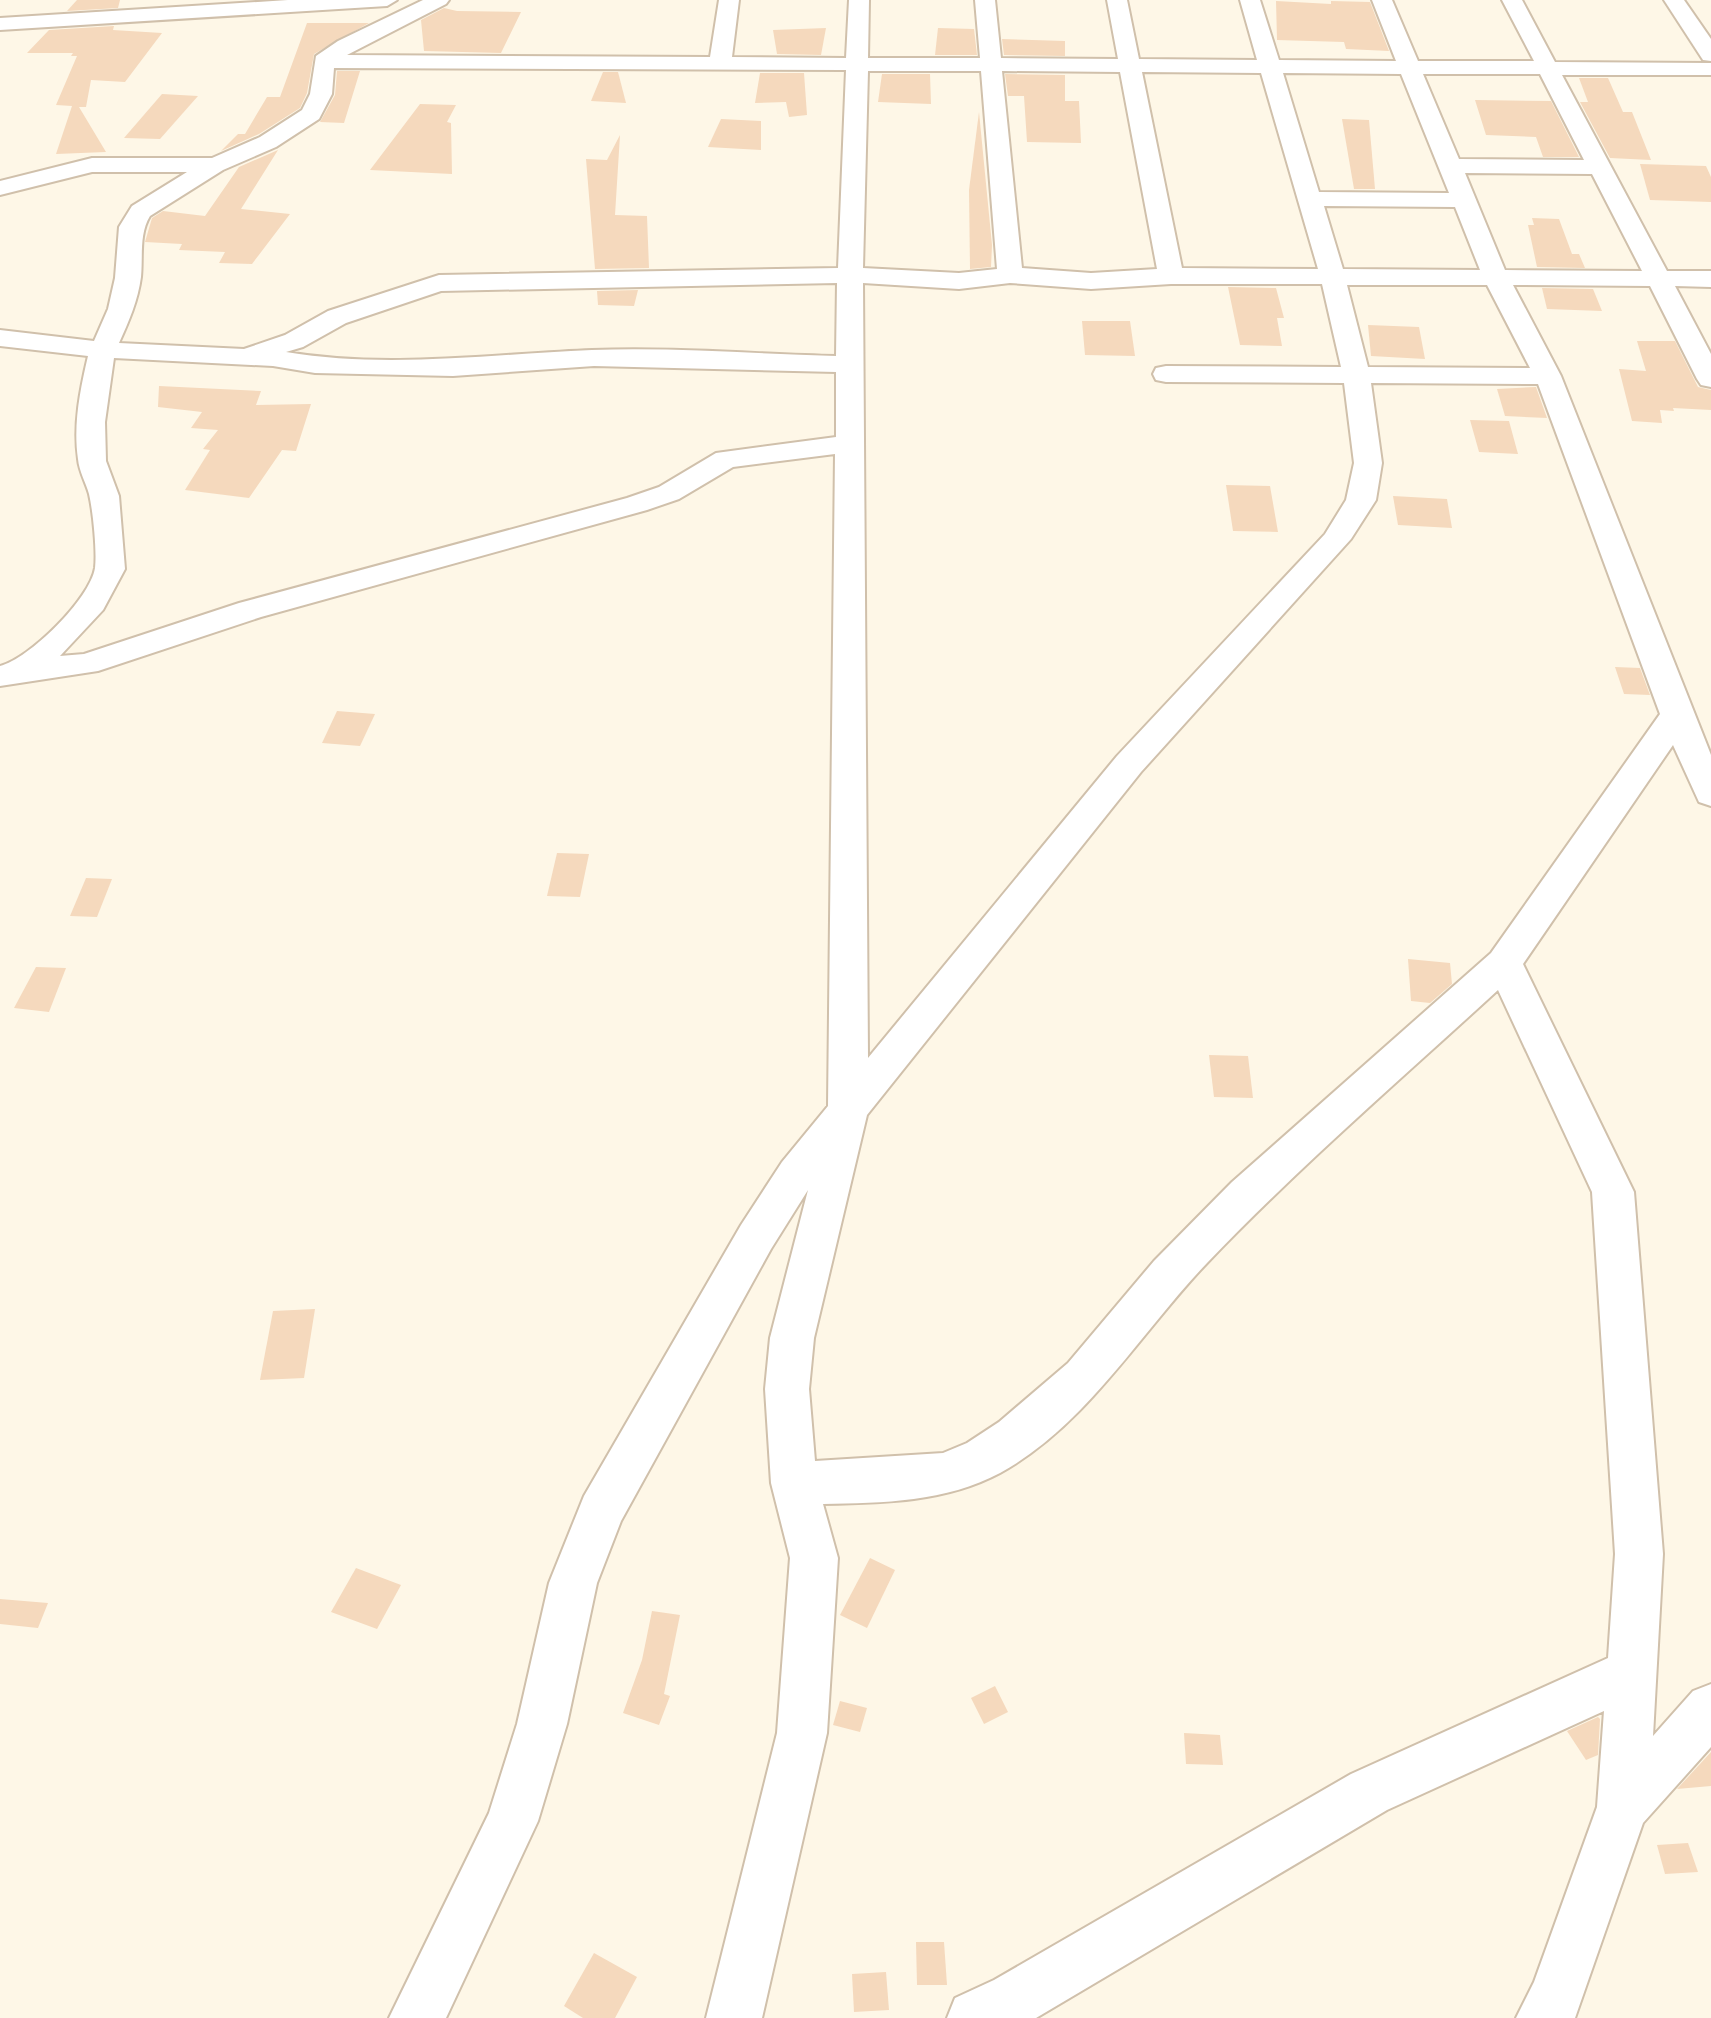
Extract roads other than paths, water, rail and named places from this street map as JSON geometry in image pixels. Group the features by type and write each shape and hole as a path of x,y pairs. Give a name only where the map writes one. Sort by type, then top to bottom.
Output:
{"street":[{"path":"1,24 14,0"},
{"path":"1,24 270,4 387,0"},
{"path":"324,61 346,46 439,0"},
{"path":"720,63 729,0"},
{"path":"734,2018 802,1733 814,1558 794,1483 787,1389 792,1338 848,1110 850,275 859,0"},
{"path":"985,0 1010,275"},
{"path":"1117,0 1171,276"},
{"path":"417,2018 512,1821 542,1724 573,1583 601,1511 756,1237 796,1174 1129,764 1336,539 1361,500 1368,463 1356,375 1333,277 1250,0"},
{"path":"1382,0 1496,278 1548,376 1677,715 1711,794"},
{"path":"1512,0 1711,379"},
{"path":"1674,0 1711,55"},
{"path":"324,61 1711,69"},
{"path":"13,673 63,637 92,603 110,569 104,496 92,461 94,389 103,350 121,309 128,278 131,227 141,211 215,165 268,142 311,114 321,94 324,61"},
{"path":"5,182 92,165 215,165"},
{"path":"1450,166 1600,167"},
{"path":"1309,199 1464,200"},
{"path":"242,358 294,341 337,317 439,283 850,275 959,281 1010,275 1091,281 1171,276 1711,279"},
{"path":"0,338 103,350 273,358 315,365 453,368 594,358 850,364"},
{"path":"1166,374 1548,376"},
{"path":"13,673 87,664 250,610 637,504 669,493 726,459 850,444"},
{"path":"794,1483 857,1482 944,1474 983,1458 1015,1437 1084,1377 1169,1274 1247,1194 1504,963 1677,715"},
{"path":"1504,963 1613,1192 1639,1554 1623,1807 1556,1997 1544,2018"},
{"path":"975,2018 1014,2000 1369,1792 1631,1673"},
{"path":"1623,1807 1711,1709"}]}
